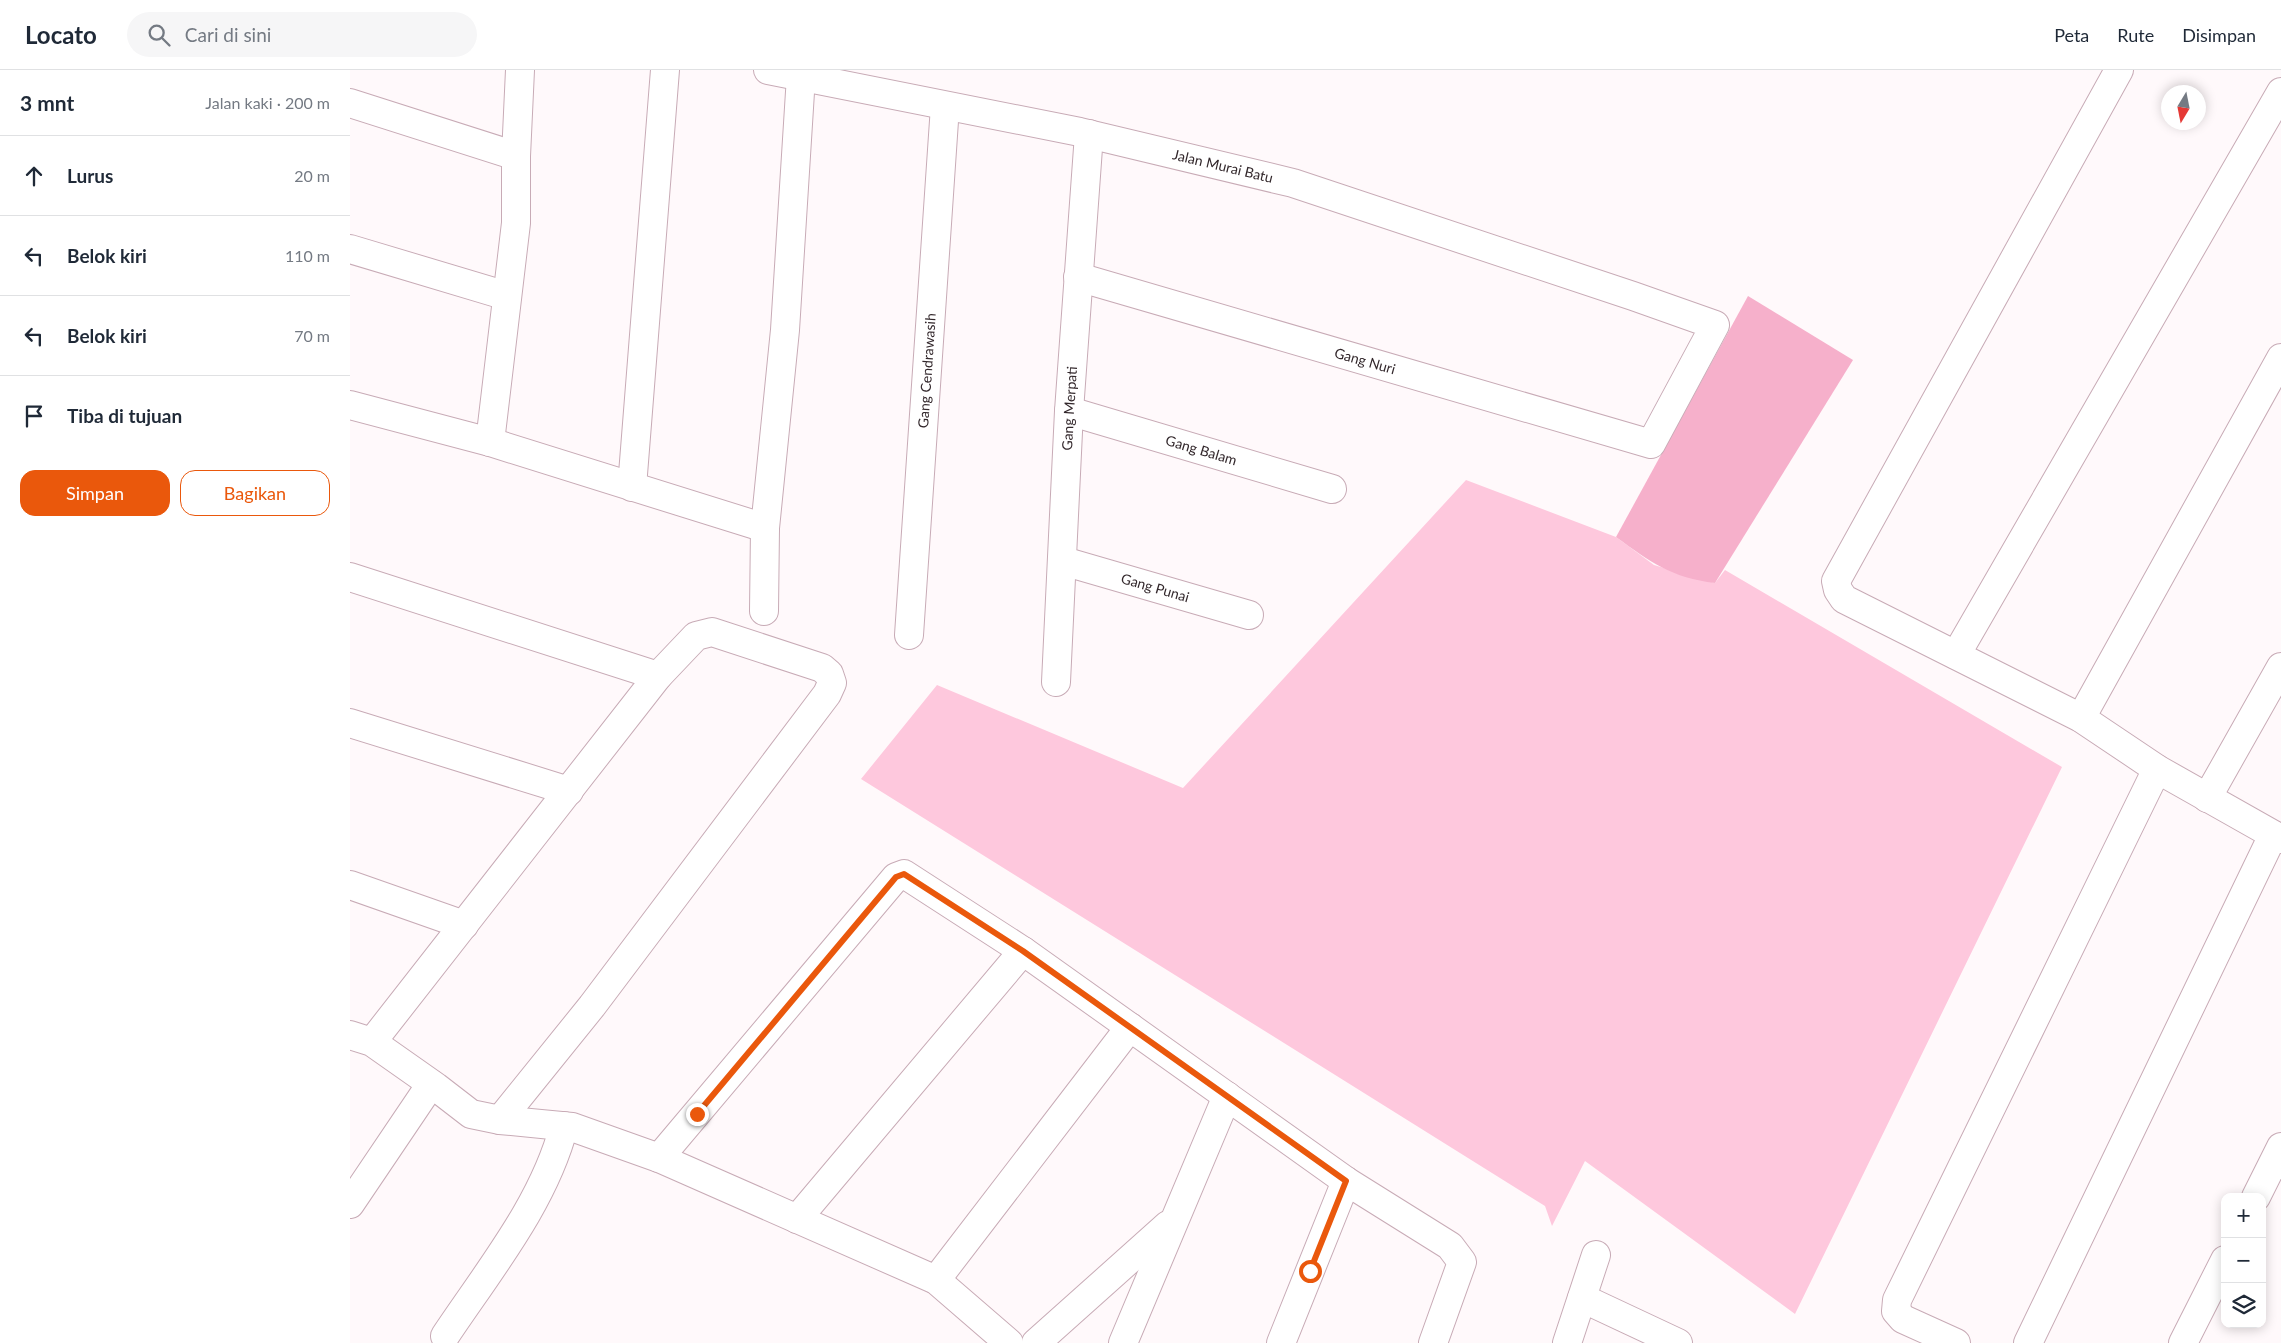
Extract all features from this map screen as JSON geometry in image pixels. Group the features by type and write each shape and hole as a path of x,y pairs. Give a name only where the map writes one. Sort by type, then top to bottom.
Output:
{"street":[{"path":"490,442 516,223 516,156 520,70"},
{"path":"632,487 665,70"},
{"name":"Jalan Murai Batu","path":"768,70 1089,134 1293,183 1715,325 1651,444"},
{"path":"2028,1343 2277,837 2157,769 2081,718 1844,599 1838,590 1836,580 2119,70"},
{"path":"764,611 765,528 785,330 801,76"},
{"path":"1956,655 2281,92"},
{"path":"350,103 516,156"},
{"name":"Gang Cendrawasih","path":"909,635 945,106"},
{"name":"Gang Merpati","path":"1056,682 1069,411 1089,134"},
{"path":"350,248 508,296"},
{"name":"Gang Nuri","path":"1078,277 1651,444"},
{"path":"2081,718 2281,358"},
{"path":"350,404 490,442 765,528"},
{"name":"Gang Balam","path":"1069,411 1332,489"},
{"name":"Gang Punai","path":"1063,561 1249,615"},
{"path":"350,577 658,676"},
{"path":"500,1120 592,1006 827,694 832,683 829,674 822,668 712,632 696,636 658,676 464,925 361,1039 431,1084 471,1114 500,1120 572,1126 660,1158 936,1280 1008,1343"},
{"path":"2207,798 2281,667"},
{"path":"350,723 569,791"},
{"path":"1956,1343 1902,1319 1896,1311 1897,1300 2157,769"},
{"path":"660,1158 900,874 908,876 1023,951 1346,1181 1450,1246 1462,1262 1433,1343"},
{"path":"350,885 464,925"},
{"path":"797,1219 1023,951"},
{"path":"936,1280 1130,1027"},
{"path":"350,1204 431,1084"},
{"path":"1123,1343 1227,1096"},
{"path":"445,1336 524,1217 558,1150 564,1126"},
{"path":"2258,1193 2281,1147"},
{"path":"1281,1343 1346,1181"},
{"path":"1036,1343 1173,1221"},
{"path":"1567,1343 1596,1255"},
{"path":"2183,1343 2221,1268"},
{"path":"1582,1298 1678,1343"}],"shaded area":[{"path":"1748,296 1853,360 1715,583 1700,581 1662,568 1616,537"},
{"path":"1466,480 1616,537 1654,565 1715,583 1725,570 2062,767 1795,1314 1585,1161 1552,1226 1545,1206 861,779 937,685 1183,788"}],"route":[{"path":"697,1114 896,877 904,874 1023,951 1346,1181 1310,1271"}]}
